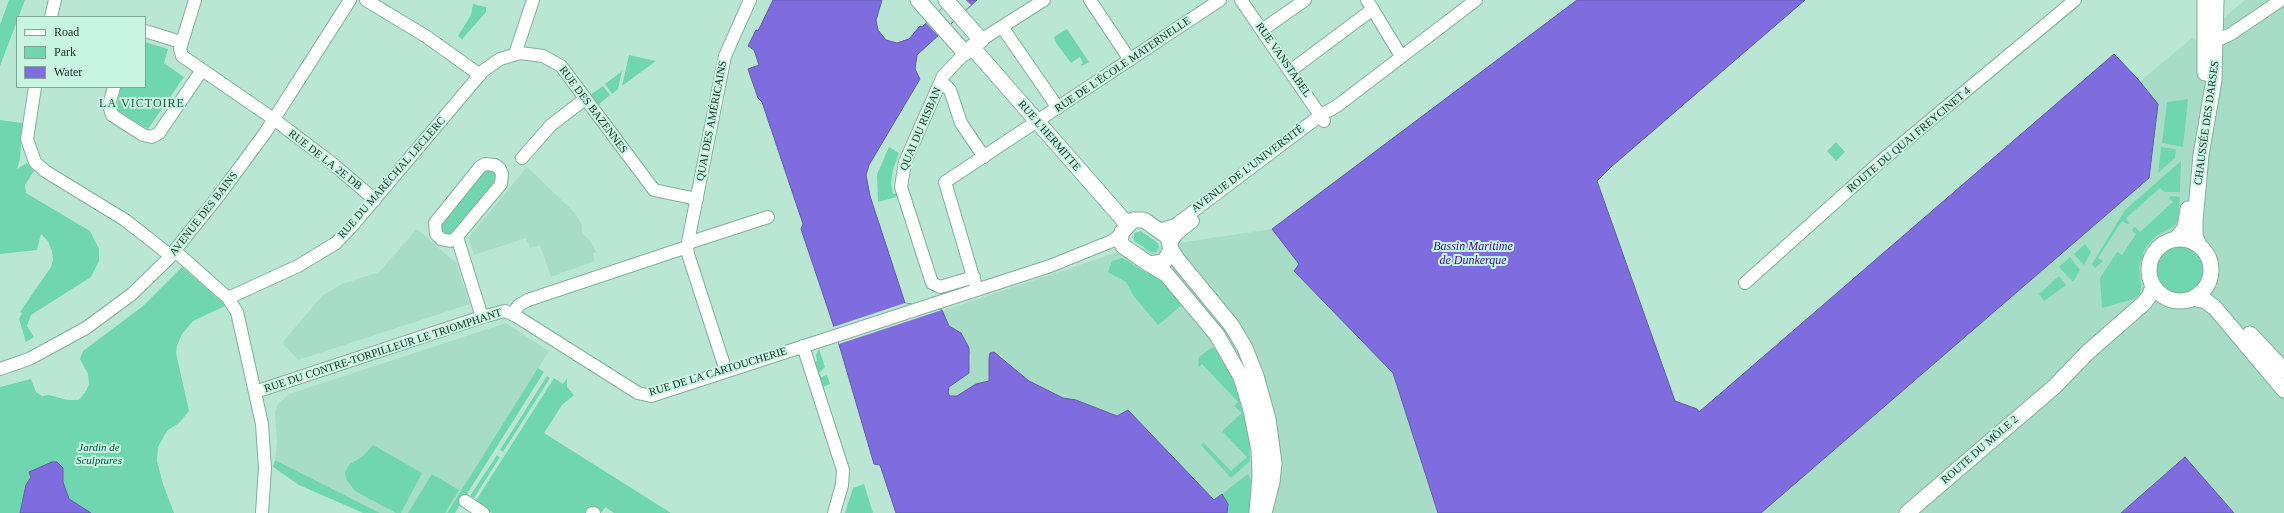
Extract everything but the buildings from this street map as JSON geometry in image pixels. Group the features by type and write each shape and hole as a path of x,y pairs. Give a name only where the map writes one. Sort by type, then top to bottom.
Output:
{"main road":[{"path":"918,0 946,32 973,47"},
{"path":"946,0 962,18 973,47"},
{"name":"CHAUSSÉE DES DARSES","path":"2199,245 2194,232 2201,155 2214,80 2205,0"},
{"name":"CHAUSSÉE DES DARSES","path":"2176,239 2183,231 2187,220 2192,159 2211,43 2216,0"},
{"name":"RUE L'HERMITTE","path":"973,47 1037,122 1124,229"},
{"path":"1257,513 1260,465 1255,427 1241,377 1224,345 1166,274 1126,250 1121,244 1124,229 1133,220 1140,220 1167,235 1174,256 1225,317 1239,338 1254,368 1268,419 1274,470 1264,513"},
{"path":"2284,370 2217,299 2211,288 2209,258 2199,245 2188,240 2176,239 2161,245 2151,257 2148,270 2153,286 2162,295 2177,301 2193,298 2203,300 2212,305 2243,339 2284,390"},
{"path":"1149,264 1164,262 1171,246"},
{"path":"2193,298 2203,291 2210,278"},
{"name":"ROUTE DU MÔLE 2","path":"1907,513 2054,387 2088,352 2144,304 2150,296 2153,286"},
{"name":"ROUTE DU MÔLE 2","path":"2054,387 2090,362 2156,306 2163,303 2177,301"}],"street":[{"path":"51,16 55,0"},
{"path":"146,31 181,42 194,0"},
{"name":"AVENUE DES BAINS","path":"0,369 48,349 92,324 139,288 173,253 218,198 274,120 350,0"},
{"path":"366,0 427,37 480,75"},
{"path":"515,54 534,0"},
{"name":"QUAI DES AMÉRICAINS","path":"687,245 725,56 750,0"},
{"name":"QUAI DU RISBAN","path":"974,277 940,287 932,283 901,187 905,162 941,81 949,68 973,47 1002,27 1012,18 1044,0"},
{"path":"1090,0 1130,60"},
{"name":"RUE DE L'ÉCOLE MATERNELLE","path":"974,277 945,182 1220,0"},
{"path":"1262,30 1305,0"},
{"name":"AVENUE DE L'UNIVERSITÉ","path":"1171,246 1183,229 1336,106 1476,0"},
{"name":"ROUTE DU QUAI FREYCINET 4","path":"1745,283 1880,162 2075,0"},
{"path":"2211,43 2231,34 2283,0"},
{"name":"RUE VANSTABEL","path":"1246,2 1262,30 1322,118"},
{"path":"1290,71 1370,5 1402,56"},
{"path":"1002,27 1058,108"},
{"name":"RUE DE LA 2E DB","path":"181,42 180,49 182,56 274,120 333,164 375,200"},
{"name":"RUE DES BAZENNES","path":"480,75 495,62 515,54 533,53 553,60 564,70 652,188 659,192 696,200"},
{"path":"114,88 109,107 112,114 143,135 152,137 159,133 202,70"},
{"name":"RUE DU MARÉCHAL LECLERC","path":"228,298 298,266 330,247 350,229 480,75"},
{"path":"941,81 950,90 961,123 984,157"},
{"path":"35,88 27,139 35,162 48,173 121,217 173,253 228,298 236,308 262,424 264,446 262,513"},
{"path":"522,158 551,125 585,99"},
{"name":"AVENUE DE L'UNIVERSITÉ","path":"1160,230 1175,225 1322,118"},
{"path":"485,164 496,165 502,174 501,184 457,237 450,241 441,239 435,232 435,223 480,168 485,164"},
{"name":"RUE DU CONTRE-TORPILLEUR LE TRIOMPHANT","path":"255,392 482,317 500,312 513,314 519,306 528,300 768,217"},
{"path":"1050,266 1112,241 1124,229"},
{"path":"457,237 482,317"},
{"path":"687,245 688,254 726,371"},
{"path":"1050,266 1110,250 1126,250"},
{"name":"RUE DE LA CARTOUCHERIE","path":"513,314 644,395 654,395 1050,266"},
{"path":"974,277 977,290"},
{"path":"803,346 843,470 842,485 834,513"},
{"path":"465,501 483,513"}],"shaded area":[{"path":"2245,0 2284,0 2284,513 2234,513 2185,457 2121,513 1761,513 2149,178 2139,82 2192,38 2198,40"},
{"path":"527,167 575,213 582,225 582,234 589,239 596,252 593,253 595,261 551,277 540,245 530,248 526,238 474,255 468,238"},
{"path":"417,229 456,263 470,304 298,360 282,343 322,296 342,284 379,272"},
{"path":"1272,229 1299,264 1294,271 1393,373 1438,513 1227,513 1228,504 1222,494 1214,501 1128,410 1117,416 1076,400 1063,398 1029,381 999,354 989,359 989,381 976,384 957,396 950,396 948,393 949,388 969,373 971,356 961,333 949,327 942,311 1118,252"},
{"path":"506,323 549,351 447,513 380,513 275,460 277,443 275,412 278,404 289,394"}],"green space":[{"path":"9,0 25,0 19,16 16,16 16,24 0,66 0,25"},
{"path":"473,4 486,7 486,12 463,38 463,40 458,36 471,15"},
{"path":"1067,29 1089,62 1082,66 1081,64 1083,63 1080,57 1071,63 1056,43 1054,37"},
{"path":"146,42 168,49 164,63 184,77 148,129 116,110 121,88 146,88"},
{"path":"629,55 656,61 622,86"},
{"path":"622,71 618,89 612,94 605,84"},
{"path":"603,86 610,95 598,105 590,95"},
{"path":"2188,99 2183,147 2162,143 2167,102"},
{"path":"0,120 22,123 20,159 17,169 27,163 34,171 25,185 26,193 90,231 99,249 99,261 91,277 31,315 27,326 34,337 26,342 19,319 22,313 20,312 51,267 53,260 52,251 48,241 41,234 37,250 0,254"},
{"path":"1836,142 1845,152 1836,161 1827,151"},
{"path":"889,147 899,153 893,170 891,183 893,194 899,193 900,196 878,202 877,174"},
{"path":"2161,147 2176,149 2175,158 2158,173"},
{"path":"2181,161 2180,192 2164,192 2160,188 2126,218 2129,223 2127,224 2122,221 2098,258 2103,261 2095,268 2092,264 2125,210"},
{"path":"483,170 495,170 498,181 452,235 446,235 440,232 441,220"},
{"path":"2171,196 2180,197 2178,220 2174,226 2156,236 2145,248 2139,267 2141,287 2140,294 2134,299 2102,308 2100,278 2117,252 2122,255 2136,234 2132,231 2133,228 2135,227 2140,232 2173,202 2169,198"},
{"path":"1141,231 1158,243 1159,247 1156,252 1151,252 1134,241 1134,233"},
{"path":"2085,244 2091,252 2084,265 2074,254"},
{"path":"2180,244 2190,246 2198,252 2204,260 2206,270 2204,280 2198,288 2190,294 2180,296 2170,294 2162,288 2156,280 2154,270 2156,260 2162,252 2170,246"},
{"path":"2070,257 2080,270 2073,282 2059,267"},
{"path":"1123,258 1145,272 1155,274 1182,305 1158,325 1133,295 1126,282 1108,272 1112,261"},
{"name":"Jardin de Sculptures","path":"182,267 216,297 226,301 225,306 193,321 182,334 177,346 176,353 189,411 179,423 168,430 164,436 158,447 157,461 163,484 174,513 0,513 0,387 31,379 36,392 42,396 49,395 67,400 79,400 89,384 88,374 80,359 83,351 143,306"},
{"path":"2059,276 2066,285 2044,301 2039,294"},
{"path":"1211,348 1214,348 1222,354 1238,388 1249,437 1250,461 1231,478 1201,445 1204,443 1231,471 1247,457 1222,431 1242,413 1234,406 1238,402 1202,364 1199,367 1198,364 1199,357"},
{"path":"819,349 825,367 819,373 821,377 827,375 830,384 823,387 815,362 817,361 816,355"},
{"path":"538,368 544,372 455,513 447,513"},
{"path":"547,376 550,378 503,452 500,450"},
{"path":"554,378 563,384 567,378 567,387 574,395 562,405 544,433 671,513 614,513 605,507 602,512 593,507 589,513 492,513 475,502"},
{"path":"373,445 422,473 401,513 396,513 355,491 346,479 345,472 350,464 363,456"},
{"path":"497,455 500,457 474,498 470,496"},
{"path":"275,460 380,513 363,513 299,485 273,467"},
{"path":"432,474 459,490 445,513 408,513"},
{"path":"1248,474 1251,481 1252,490 1249,513 1227,513 1228,504 1222,494"},
{"path":"864,484 873,513 845,513 853,488"}],"water":[{"path":"773,0 882,0 876,20 878,30 886,40 897,43 909,39 920,26 922,27 951,0 977,0 917,55 915,69 920,79 869,165 866,175 870,196 905,303 942,310 949,326 961,333 969,348 969,373 949,387 948,393 950,396 957,396 976,384 989,381 990,353 994,352 1029,381 1063,398 1076,400 1117,416 1128,410 1214,500 1222,494 1228,504 1227,513 896,513 880,465 874,464 833,324 801,229 803,224 762,102 758,98 748,69 759,65 754,50 748,46 756,30 758,31"},
{"name":"Bassin Maritime de Dunkerque","path":"1577,0 1805,0 1611,167 1597,181 1675,401 1697,409 1699,412 2114,54 2137,78 2158,104 2149,178 1761,513 1438,513 1393,373 1294,271 1299,264 1272,229"},
{"path":"2185,457 2234,513 2121,513"},
{"path":"52,462 57,462 63,468 63,482 69,499 91,513 20,513 26,485 31,477 29,472"}],"pier":[{"path":"951,0 966,0 971,5 938,35 926,23"},
{"path":"905,303 942,310 839,344 833,327"}],"district":[{"name":"LA VICTOIRE","path":"142,104"}]}
